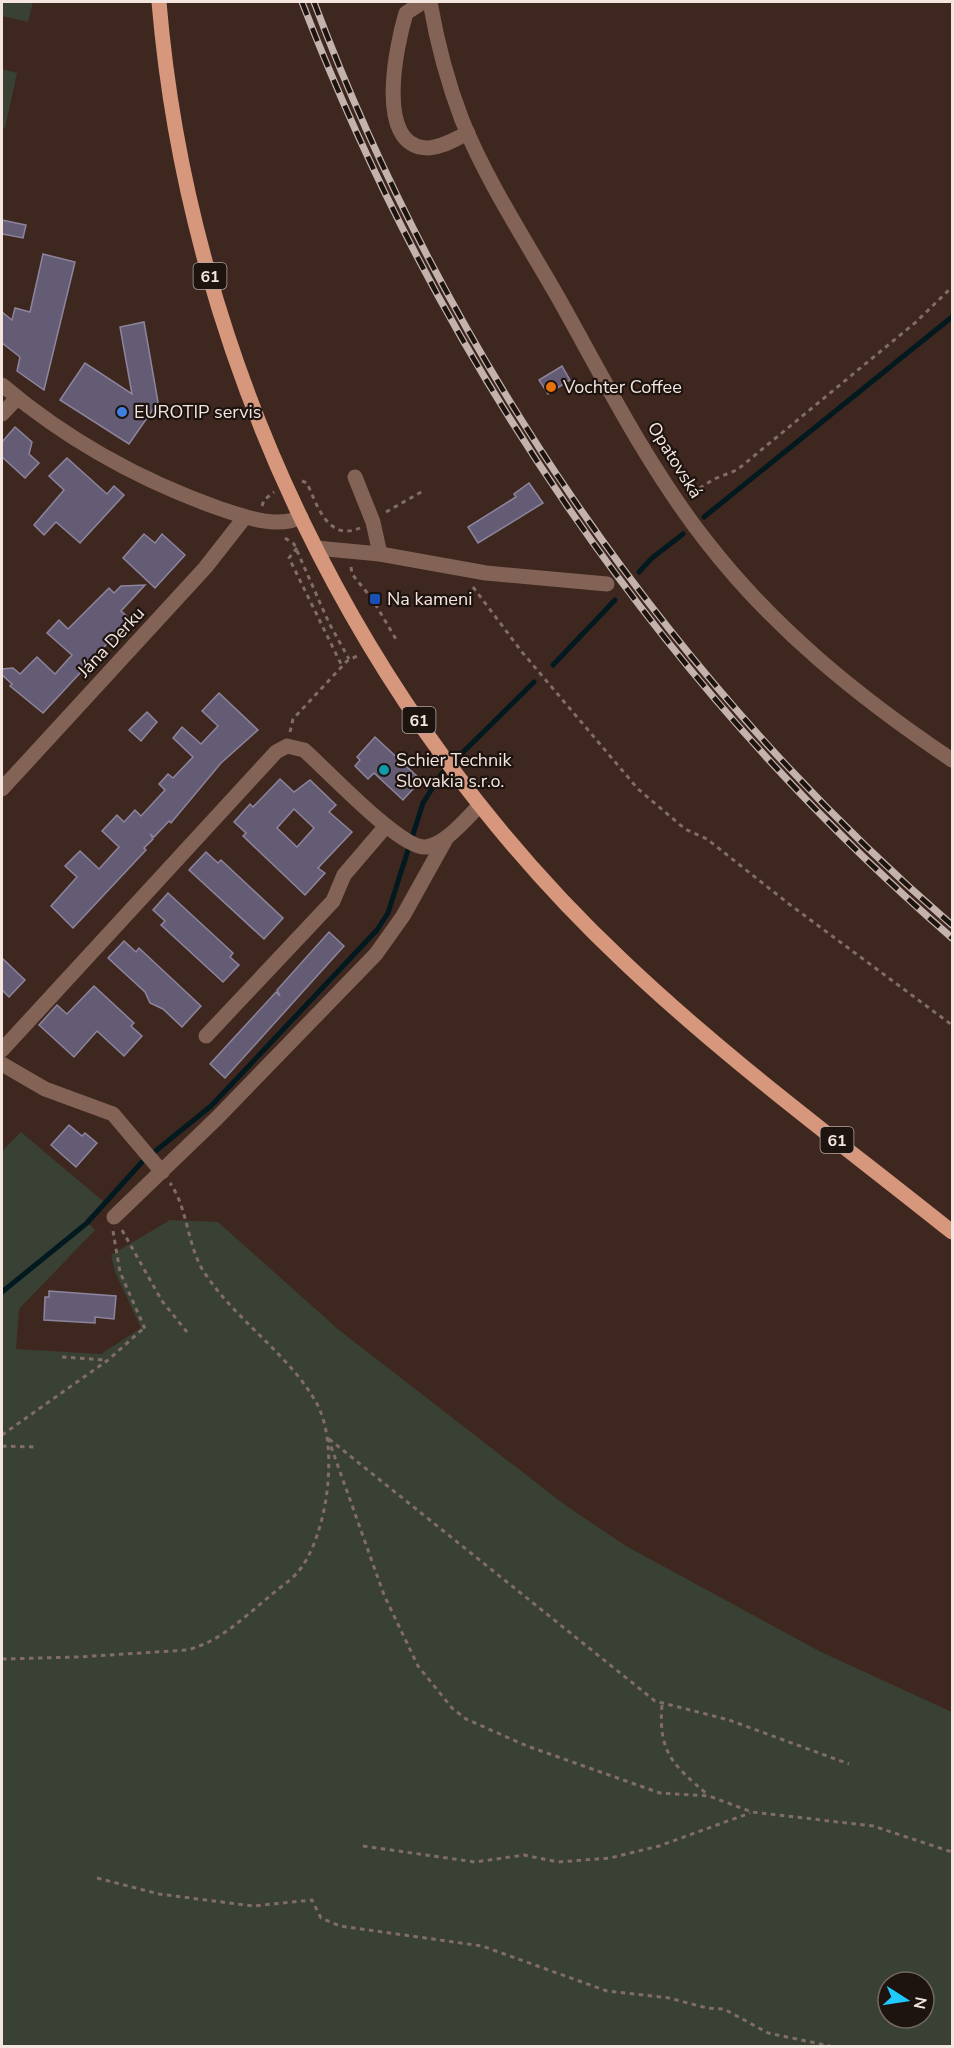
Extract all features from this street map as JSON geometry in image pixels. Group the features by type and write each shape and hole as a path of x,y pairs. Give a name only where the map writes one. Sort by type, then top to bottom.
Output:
{"main road":[{"name":"61","path":"159,2 163,48 182,161 216,297 241,375 301,517 374,651 456,774 480,805 563,900 629,967 736,1060 952,1232"}],"street":[{"path":"423,2 406,13 401,28 392,100 394,115 406,138 428,148 445,145 468,133"},
{"name":"Opatovská","path":"429,2 446,73 468,133 487,172 603,377 678,502 724,563 775,620 842,681 888,717 952,760"},
{"path":"2,385 17,398 94,450 162,487 245,517 289,523 301,517"},
{"path":"2,414 17,398"},
{"path":"355,477 373,522 373,553"},
{"name":"Jána Derku","path":"2,789 205,568 245,517"},
{"path":"316,548 373,553 459,569 607,584"},
{"path":"2,1050 214,829 276,752 287,746 304,750 399,837 419,847 434,844 449,834 480,805"},
{"path":"206,1036 333,901 344,875 387,826"},
{"path":"114,1217 152,1161 376,954 403,916 449,834"},
{"path":"2,1064 45,1089 113,1114 129,1130 152,1161"}],"path":[{"path":"678,502 714,479 737,470 916,322 952,287"},
{"path":"576,394 593,383"},
{"path":"300,481 306,483 325,521 335,529 348,532 373,522 423,491"},
{"path":"261,510 264,500 274,492"},
{"path":"278,536 286,538 297,548 329,622 349,659 293,719 287,746"},
{"path":"297,548 289,558 342,666"},
{"path":"373,553 364,563 352,565 352,574 373,600 397,641"},
{"path":"459,569 522,652 638,789 685,829 707,839 789,904 952,1025"},
{"path":"152,1161 174,1188 202,1269 240,1318 287,1361 316,1402 324,1419 328,1438 384,1595 418,1666 452,1708 466,1719 592,1770 660,1793 709,1796 752,1812 873,1826 952,1852"},
{"path":"2,1435 108,1360 144,1329 120,1272 113,1240 114,1217"},
{"path":"123,1232 162,1301 187,1332"},
{"path":"62,1357 108,1360"},
{"path":"2,1659 187,1650 204,1646 220,1637 298,1572 308,1556 321,1521 327,1483 328,1438"},
{"path":"328,1438 645,1694 663,1705 729,1720 849,1764"},
{"path":"2,1446 36,1447"},
{"path":"663,1705 661,1726 663,1744 676,1767 709,1796"},
{"path":"363,1846 475,1862 524,1855 558,1862 600,1858 659,1846 752,1812"},
{"path":"97,1878 159,1893 253,1906 312,1900 321,1918 340,1926 482,1946 608,1991 669,1998 707,2008 724,2009 768,2032 830,2046"}],"green space":[{"path":"2,2 33,2 28,22 2,16"},
{"path":"2,69 17,73 5,128 2,127"},
{"path":"21,1132 104,1202 85,1220 95,1230 19,1309 16,1349 101,1354 141,1328 115,1272 111,1255 170,1220 218,1222 339,1330 565,1505 626,1546 821,1652 952,1712 952,2046 2,2046 2,1151"}],"building":[{"path":"2,220 26,225 23,238 2,234"},
{"path":"43,254 75,262 44,390 17,371 20,357 2,343 2,312 12,320 15,308 30,312"},
{"path":"144,322 158,402 129,444 60,400 85,363 132,394 120,327"},
{"name":"Vochter Coffee","path":"562,366 570,380 548,394 539,380"},
{"path":"15,427 32,442 29,454 39,463 25,478 2,457 2,442"},
{"path":"67,458 107,494 114,486 124,495 80,543 56,522 44,535 34,525 64,490 49,476"},
{"path":"529,483 543,503 478,543 468,527 516,497 514,494"},
{"path":"144,534 155,543 162,534 185,555 155,588 123,558"},
{"path":"145,585 121,611 130,619 43,713 10,686 12,684 2,675 2,669 13,668 20,674 37,657 55,674 72,655 47,633 59,620 68,629 109,588 114,593 121,586"},
{"path":"219,693 258,730 221,763 171,823 169,821 154,837 151,835 153,839 144,848 146,850 73,928 51,906 77,877 65,866 80,851 99,869 119,847 102,831 117,815 124,822 135,810 141,816 165,790 159,784 168,774 173,778 193,757 173,738 182,727 201,744 218,726 202,711"},
{"path":"147,712 157,722 141,741 129,730"},
{"name":"Schier Technik Slovakia s.r.o.","path":"375,737 421,780 403,800 374,773 368,779 355,766 360,760 357,757"},
{"path":"280,779 294,792 310,780 336,805 329,812 352,832 318,868 325,873 305,895 243,836 246,833 234,822 250,804 253,807","holes":["294,809 314,828 297,847 277,828"]},
{"path":"206,852 218,863 221,860 283,918 264,939 189,870"},
{"path":"168,893 233,953 230,957 239,965 223,982 161,925 165,921 153,910"},
{"path":"329,932 344,946 225,1078 210,1064 276,992 280,996 277,990"},
{"path":"124,941 136,952 139,948 201,1006 182,1027 163,1009 150,1003 145,992 108,958"},
{"path":"2,958 25,980 9,997 2,990"},
{"path":"94,986 134,1023 131,1026 142,1036 124,1056 97,1031 74,1057 39,1025 57,1005 67,1014"},
{"path":"69,1125 82,1136 85,1133 97,1143 76,1167 51,1145"},
{"path":"49,1291 116,1296 114,1319 95,1317 95,1323 44,1320 45,1297 49,1297"}],"waterway":[{"path":"704,517 952,317"},
{"path":"639,572 652,558 683,534"},
{"path":"553,665 615,600"},
{"path":"2,1292 87,1223 142,1162 211,1106 377,930 388,913 423,803 442,773 534,682"}],"railway":[{"path":"302,2 358,135 421,264 492,389 570,510 655,626 748,736 846,840 952,938"},
{"path":"314,2 368,132 429,260 499,383 576,503 660,617 751,726 848,829 952,925"}],"place":[{"name":"Vochter Coffee","path":"551,387"},
{"name":"EUROTIP servis","path":"122,412"},
{"name":"Na kameni","path":"375,599"},
{"name":"Schier Technik Slovakia s.r.o.","path":"384,770"}]}
